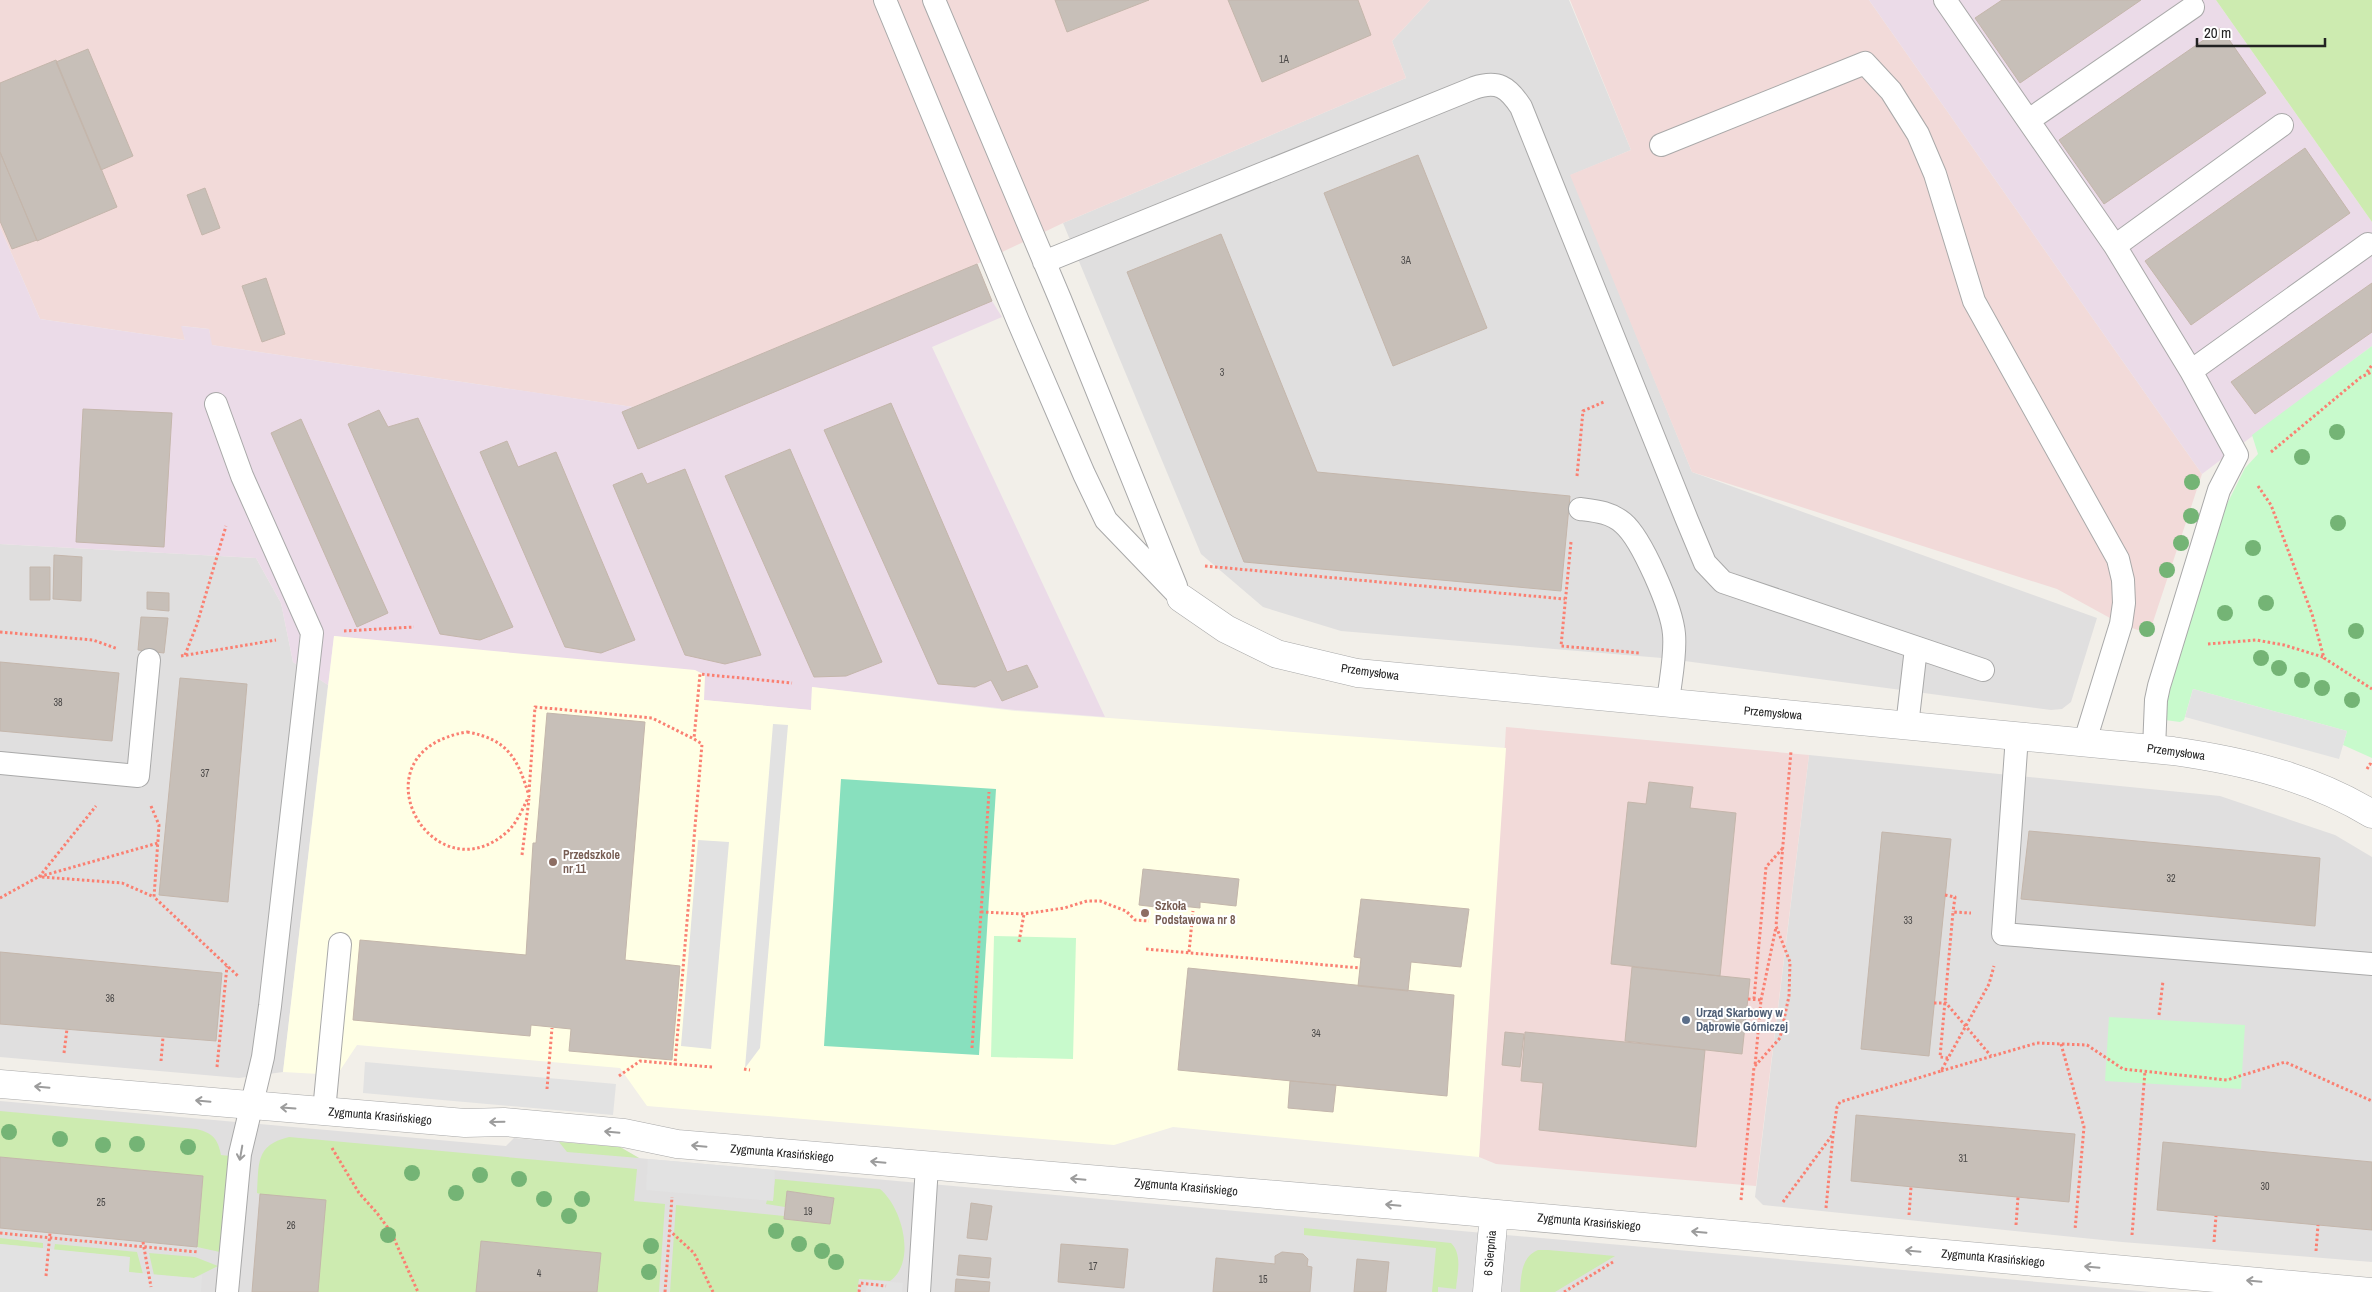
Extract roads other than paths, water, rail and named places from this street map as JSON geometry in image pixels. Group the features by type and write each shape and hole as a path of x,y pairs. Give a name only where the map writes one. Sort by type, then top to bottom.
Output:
{"street":[{"name":"Przemysłowa","path":"1181,598 1226,629 1277,654 1357,673 2154,748 2230,759 2272,770 2349,800 2372,814"},
{"name":"Zygmunta Krasińskiego","path":"0,1084 465,1123 504,1122 637,1135 677,1144 2372,1292"},
{"name":"6 Sierpnia","path":"1487,1292 1494,1214"}],"lane":[{"path":"885,0 1018,321 1102,512 1106,520 1181,598"},
{"path":"934,0 1044,262 1181,598"},
{"path":"1945,0 2114,246 2191,371 2237,455 2220,490 2159,686 2156,700 2154,748"},
{"path":"2029,120 2193,7"},
{"path":"1662,146 1865,63 1891,91 1918,134 1935,174 1974,301 2118,559 2124,603 2121,624 2085,741"},
{"path":"1044,262 1474,88 1488,83 1502,87 1513,94 1522,108 1687,520 1710,570 1723,582 1983,670"},
{"path":"2114,246 2282,125"},
{"path":"2191,371 2368,244"},
{"path":"216,404 242,476 312,633 270,1006 263,1057 240,1154 227,1292"},
{"path":"1580,509 1600,511 1611,515 1623,523 1640,545 1671,618 1674,633 1668,703"},
{"path":"1907,726 1916,648"},
{"path":"0,763 130,775 149,660"},
{"path":"2017,736 2004,925 2372,964"},
{"path":"324,1111 340,944"},
{"path":"919,1292 927,1166"}],"place":[{"name":"Przedszkole nr 11","path":"553,862"},
{"name":"Szkoła Podstawowa nr 8","path":"1145,913"},
{"name":"Urząd Skarbowy w Dąbrowie Górniczej","path":"1686,1020"}]}
